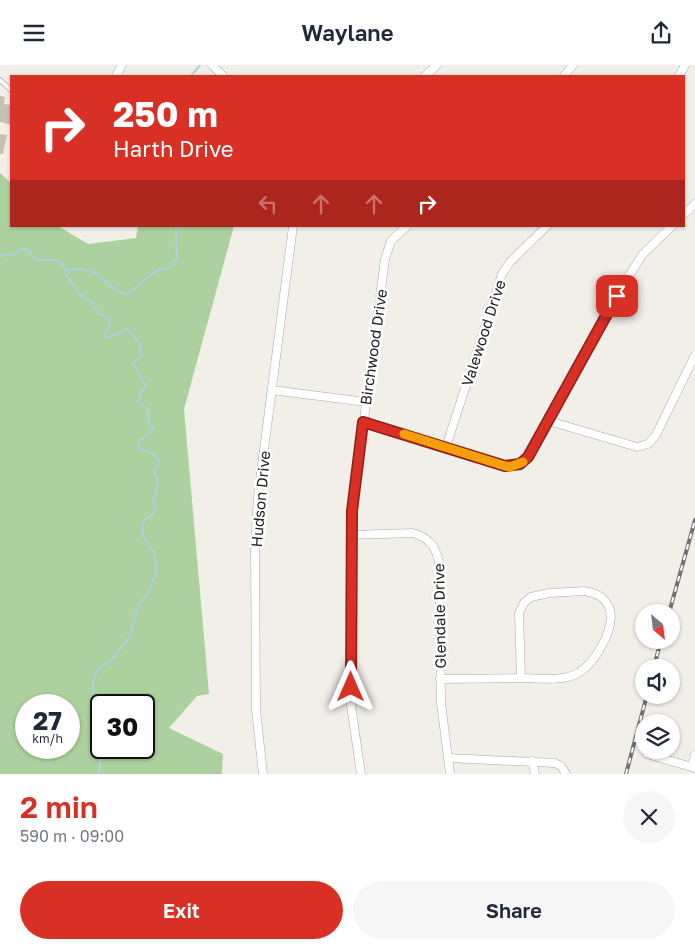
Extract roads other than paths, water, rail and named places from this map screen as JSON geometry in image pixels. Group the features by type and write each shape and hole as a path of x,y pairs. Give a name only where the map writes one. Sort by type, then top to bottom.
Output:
{"street":[{"path":"212,65 222,75"},
{"path":"426,75 437,65"},
{"path":"565,75 573,65"},
{"path":"685,214 695,204"},
{"name":"Hudson Drive","path":"264,774 256,710 255,547 258,496 293,227"},
{"name":"Birchwood Drive","path":"361,774 351,705 352,511 385,259 392,241 407,227"},
{"name":"Valewood Drive","path":"449,448 502,274 510,262 546,227"},
{"path":"363,422 505,466 520,464 528,457 626,280 643,254 671,227"},
{"path":"548,421 621,444 637,447 648,444 656,435 695,355"},
{"path":"272,390 366,402"},
{"name":"Glendale Drive","path":"351,535 413,533 431,542 436,549 439,562 441,703 450,774"},
{"path":"440,679 521,679 563,678 577,674 588,667 600,651 608,631 611,614 609,606 602,597 593,592 572,591 531,597 524,603 519,613 521,679"},
{"path":"664,759 694,768 695,755"},
{"path":"448,758 555,763 562,766 566,774"},
{"path":"532,761 535,774"}],"lane":[{"path":"0,80 10,88"}],"waterway":[{"path":"192,75 200,65"},
{"path":"66,270 82,269 93,272 116,290 127,294 151,274 171,267 177,258 176,227"},
{"path":"0,256 15,254 22,249 28,250 35,260 50,260 63,265 66,275 80,294 92,302 97,312 110,320 105,332 107,337 119,334 127,329 137,341 142,351 142,355 133,363 146,386 140,393 138,402 146,408 148,423 154,429 138,442 139,449 150,452 159,459 158,466 154,471 158,481 153,501 156,505 152,516 145,519 142,524 143,536 155,554 156,573 149,592 139,604 129,638 110,661 97,670 93,681 93,729 100,759 99,774"}],"railway":[{"path":"672,604 695,520"},
{"path":"656,659 659,649"},
{"path":"626,774 645,704"}]}
